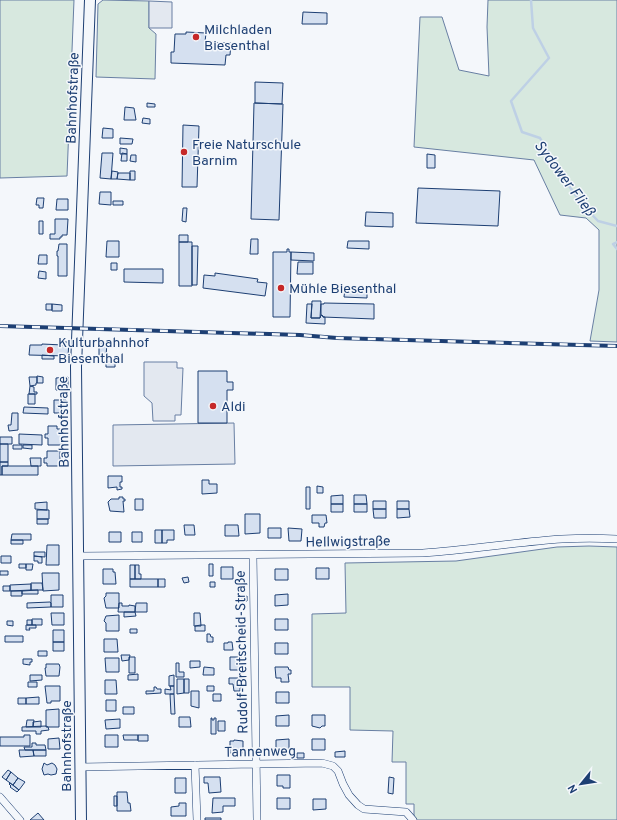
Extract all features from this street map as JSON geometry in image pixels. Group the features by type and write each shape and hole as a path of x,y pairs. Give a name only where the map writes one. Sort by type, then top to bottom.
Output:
{"main road":[{"name":"Bahnhofstraße","path":"81,820 77,328 90,0"}],"street":[{"name":"Hellwigstraße","path":"78,556 430,552 564,539 617,539"},
{"name":"Rudolf-Breitscheid-Straße","path":"253,555 257,820"},
{"name":"Tannenweg","path":"80,767 322,763 333,766 338,771 349,795 364,809 406,812 413,820"},
{"path":"195,765 197,820"},
{"path":"0,797 20,820"}],"shaded area":[{"path":"0,0 74,0 67,176 0,178"},
{"path":"103,0 149,1 149,28 156,34 155,79 96,77 98,4"},
{"path":"488,0 617,0 617,342 590,341 599,290 599,230 586,218 560,215 534,160 414,147 420,17 442,17 459,70 489,76 487,27"},
{"path":"149,1 172,2 172,28 149,28"},
{"path":"144,362 177,362 177,368 183,368 181,415 175,415 175,421 153,421 152,403 144,396"},
{"path":"234,423 235,464 113,466 113,425"},
{"path":"557,547 617,547 617,820 414,820 414,804 406,804 406,762 392,762 393,731 350,730 350,687 312,687 312,614 346,613 345,563 456,561"}],"building":[{"path":"303,12 327,13 327,24 302,24"},
{"path":"186,32 206,33 205,42 231,43 230,55 226,55 225,65 171,63 171,52 174,52 175,34 186,34"},
{"path":"255,82 283,83 282,104 255,103"},
{"path":"147,103 155,104 155,107 147,107"},
{"path":"254,103 283,104 279,220 251,219"},
{"path":"125,107 134,108 136,120 124,120"},
{"path":"143,118 150,119 150,124 142,123"},
{"path":"183,125 199,126 197,187 182,187"},
{"path":"103,128 113,129 113,138 102,138"},
{"path":"120,138 133,139 132,144 120,144"},
{"path":"120,148 127,149 127,154 120,154"},
{"path":"102,153 113,153 111,179 100,178"},
{"path":"122,153 127,154 127,161 121,161"},
{"path":"427,154 435,155 435,168 427,168"},
{"path":"131,155 136,155 136,162 130,161"},
{"path":"112,171 118,172 117,179 111,179"},
{"path":"130,171 135,171 135,180 130,180"},
{"path":"118,173 130,173 130,180 117,179"},
{"path":"418,188 500,191 498,226 416,223"},
{"path":"100,192 111,192 111,205 99,204"},
{"path":"37,198 44,198 43,208 39,208 39,205 36,205"},
{"path":"57,199 68,199 68,210 56,210"},
{"path":"113,201 123,201 123,205 113,205"},
{"path":"183,208 187,208 186,222 182,221"},
{"path":"366,212 393,213 393,227 365,226"},
{"path":"55,219 68,219 67,235 62,235 60,239 50,239 50,234 55,234"},
{"path":"39,221 43,221 43,234 39,234"},
{"path":"179,235 188,235 188,242 179,242"},
{"path":"251,239 258,239 258,254 250,254"},
{"path":"107,241 119,241 119,257 106,257"},
{"path":"348,241 369,241 369,249 347,248"},
{"path":"179,242 192,242 192,286 179,286"},
{"path":"59,244 67,244 67,276 58,276 57,251"},
{"path":"192,246 198,246 197,285 192,285"},
{"path":"287,249 291,252 290,317 273,317 273,252 287,252"},
{"path":"291,252 314,253 314,261 291,260"},
{"path":"39,255 47,255 47,264 38,264"},
{"path":"298,262 313,262 313,274 297,274"},
{"path":"111,263 117,263 117,270 111,270"},
{"path":"124,269 163,269 163,283 124,282"},
{"path":"39,271 46,272 46,279 38,278"},
{"path":"215,273 258,279 257,282 267,283 265,296 203,288 204,275 215,276"},
{"path":"345,288 367,288 367,298 344,297"},
{"path":"312,301 321,301 320,318 311,318"},
{"path":"46,304 52,304 52,310 46,310"},
{"path":"52,304 62,305 62,311 52,311"},
{"path":"307,304 312,304 311,318 320,318 321,315 325,317 325,324 306,323"},
{"path":"321,304 374,304 374,319 323,317 321,315"},
{"path":"63,342 69,342 68,356 29,355 30,345 63,345"},
{"path":"99,343 107,343 106,356 99,356"},
{"path":"42,355 54,356 54,359 42,359"},
{"path":"106,361 115,362 115,367 106,367"},
{"name":"Aldi","path":"198,371 227,371 227,382 233,382 233,390 227,390 227,423 198,423"},
{"path":"37,376 43,377 43,383 37,383"},
{"path":"29,377 37,377 36,385 30,386"},
{"path":"68,377 68,390 56,390 56,378"},
{"path":"30,386 34,387 34,392 37,392 37,394 29,394"},
{"path":"28,394 35,394 35,404 28,404"},
{"path":"54,400 66,400 66,413 54,413"},
{"path":"24,407 48,408 48,414 23,413"},
{"path":"12,413 18,413 18,430 9,431 8,425 11,425"},
{"path":"48,426 57,426 57,429 63,429 62,445 48,445 48,438 45,438 45,434 48,434"},
{"path":"19,434 42,435 42,445 19,444"},
{"path":"0,437 12,437 12,444 0,444"},
{"path":"0,444 8,444 8,462 0,462"},
{"path":"13,445 22,445 22,449 13,449"},
{"path":"23,445 32,445 32,449 23,448"},
{"path":"47,451 60,451 60,466 47,466 47,463 44,463 44,458 47,458"},
{"path":"30,458 41,458 41,466 31,466"},
{"path":"0,462 8,462 8,466 2,466 2,475 0,475"},
{"path":"2,466 38,466 38,475 2,475"},
{"path":"108,476 122,476 120,487 122,487 122,489 117,490 117,487 108,488"},
{"path":"202,480 209,480 209,484 217,484 217,493 202,494"},
{"path":"317,486 323,487 323,493 317,493"},
{"path":"306,487 310,487 310,509 306,509"},
{"path":"343,495 343,504 331,504 331,496"},
{"path":"354,495 366,495 367,504 354,504"},
{"path":"119,497 123,497 123,499 125,499 125,501 123,501 124,512 110,511 108,502 111,499 119,499"},
{"path":"135,499 143,499 143,510 135,510"},
{"path":"373,501 386,501 386,509 373,509"},
{"path":"397,501 409,501 409,509 397,509"},
{"path":"47,502 47,510 35,509 35,503"},
{"path":"331,504 343,504 343,512 331,512"},
{"path":"354,504 367,504 367,512 354,512"},
{"path":"373,509 386,509 386,518 374,518"},
{"path":"397,509 409,509 410,517 397,518"},
{"path":"37,510 49,510 49,519 37,519"},
{"path":"245,514 260,514 260,533 245,534"},
{"path":"312,515 326,515 327,523 325,523 324,527 319,527 319,523 312,523"},
{"path":"37,519 48,519 48,524 37,524"},
{"path":"184,525 194,525 195,535 185,535"},
{"path":"225,525 238,525 239,536 225,536"},
{"path":"268,528 281,528 281,538 268,538"},
{"path":"288,528 302,529 301,541 289,541"},
{"path":"155,530 162,530 162,543 155,543"},
{"path":"162,530 174,530 174,540 167,540 167,543 162,543"},
{"path":"109,532 121,532 121,542 109,542"},
{"path":"132,532 142,532 142,542 132,542"},
{"path":"12,534 31,534 31,540 11,540"},
{"path":"11,540 23,540 23,544 11,544"},
{"path":"47,545 59,545 59,565 46,565"},
{"path":"34,552 45,552 45,557 34,556"},
{"path":"1,556 11,556 11,563 1,563"},
{"path":"34,556 42,557 42,563 34,561"},
{"path":"19,564 26,564 26,568 19,568"},
{"path":"26,564 33,564 32,570 26,570"},
{"path":"209,564 213,564 213,576 209,576"},
{"path":"130,565 135,565 135,579 130,579"},
{"path":"135,565 139,565 139,574 141,574 141,579 135,579"},
{"path":"221,567 233,567 233,579 221,579"},
{"path":"316,568 329,568 329,579 316,579"},
{"path":"103,569 113,569 113,572 115,572 116,584 103,584"},
{"path":"275,569 288,569 288,580 275,580"},
{"path":"0,571 8,571 8,575 0,575"},
{"path":"42,573 59,573 59,590 43,591"},
{"path":"188,577 189,582 184,583 182,578"},
{"path":"130,579 158,579 158,587 130,587"},
{"path":"158,579 165,579 165,587 158,587"},
{"path":"210,582 215,582 215,587 210,587"},
{"path":"31,583 42,583 43,590 31,590"},
{"path":"31,584 31,590 10,591 10,585"},
{"path":"3,586 10,586 10,591 3,591"},
{"path":"38,590 38,594 22,594 22,591"},
{"path":"11,591 22,591 22,596 11,596"},
{"path":"106,593 119,593 119,608 106,608 104,598"},
{"path":"288,594 288,605 275,606 275,595"},
{"path":"51,595 63,595 63,607 51,607"},
{"path":"247,596 247,601 242,601 242,597"},
{"path":"50,602 51,607 27,608 27,603"},
{"path":"119,603 122,603 122,606 135,606 135,612 118,612"},
{"path":"136,603 147,603 147,612 135,612"},
{"path":"124,612 135,612 136,616 124,617"},
{"path":"51,613 64,613 64,625 52,625"},
{"path":"194,613 200,613 201,626 194,626"},
{"path":"119,615 119,631 106,631 106,623 104,621 106,616"},
{"path":"32,619 42,619 42,625 32,625"},
{"path":"275,619 288,619 288,630 275,630"},
{"path":"27,620 32,620 32,625 27,625"},
{"path":"7,621 13,621 13,626 7,625"},
{"path":"26,625 36,625 36,628 29,628 30,630 26,630"},
{"path":"205,625 205,631 195,631 195,626"},
{"path":"130,629 137,629 137,633 130,633"},
{"path":"53,630 64,630 64,642 53,642"},
{"path":"207,634 210,634 211,637 213,637 213,642 207,642"},
{"path":"5,636 23,636 23,642 5,642"},
{"path":"104,639 117,639 118,652 104,652"},
{"path":"53,642 64,642 64,651 53,651"},
{"path":"232,642 233,650 224,650 224,643"},
{"path":"275,643 288,643 288,654 275,654"},
{"path":"38,651 47,651 47,656 38,656"},
{"path":"121,655 130,655 129,660 122,661"},
{"path":"129,657 135,657 135,673 129,673"},
{"path":"230,657 241,657 241,670 230,670"},
{"path":"105,658 119,658 119,672 106,672"},
{"path":"23,659 32,659 32,662 30,662 30,665 23,664"},
{"path":"190,661 200,661 200,667 190,668"},
{"path":"176,663 179,663 179,672 184,672 184,677 176,677"},
{"path":"46,664 59,664 59,676 46,676"},
{"path":"204,667 214,668 214,675 203,675"},
{"path":"275,667 288,667 289,670 291,670 291,674 288,674 289,682 281,682 281,678 276,678"},
{"path":"138,674 138,680 128,680 128,675"},
{"path":"30,675 42,675 42,680 30,681"},
{"path":"174,675 174,686 169,686 169,676"},
{"path":"229,678 242,678 242,688 240,688 240,691 234,691 233,684 229,684"},
{"path":"177,679 184,679 184,693 177,694"},
{"path":"184,679 189,679 189,693 184,693"},
{"path":"105,680 116,680 117,694 105,694"},
{"path":"28,682 37,682 37,687 28,687"},
{"path":"45,686 60,686 60,701 51,701 51,703 47,703"},
{"path":"170,686 174,686 174,694 165,694 165,689 171,690"},
{"path":"207,686 214,686 214,691 207,691"},
{"path":"154,687 161,689 161,693 146,694 146,691 154,691"},
{"path":"191,691 199,691 199,708 191,706"},
{"path":"276,692 289,692 289,703 276,703"},
{"path":"170,694 174,694 175,714 171,714"},
{"path":"213,694 221,694 221,701 213,701"},
{"path":"39,697 39,704 26,704 26,698"},
{"path":"18,698 26,698 26,704 18,704"},
{"path":"106,700 116,700 116,711 106,711"},
{"path":"123,707 134,707 134,714 123,714"},
{"path":"59,709 59,727 46,727 46,710"},
{"path":"289,715 289,726 276,726 276,716"},
{"path":"312,715 325,715 325,726 320,728 312,726"},
{"path":"179,717 190,717 191,727 179,727"},
{"path":"211,718 214,720 214,718 216,718 216,734 211,734"},
{"path":"120,719 120,728 106,729 105,720"},
{"path":"27,720 34,720 33,727 26,727"},
{"path":"41,721 41,727 33,727 33,722"},
{"path":"218,721 225,721 225,731 218,731"},
{"path":"46,726 49,730 41,731 41,734 36,734 36,731 22,731 22,727"},
{"path":"24,735 30,735 30,746 0,746 0,737 24,737"},
{"path":"105,735 118,735 118,747 105,747"},
{"path":"123,735 138,735 138,740 124,740"},
{"path":"138,735 148,735 148,741 138,741"},
{"path":"59,738 60,749 48,749 48,739"},
{"path":"289,739 289,750 276,751 276,740"},
{"path":"312,739 325,739 325,750 312,750"},
{"path":"230,741 243,741 243,753 230,753"},
{"path":"32,743 36,743 36,745 45,745 46,750 25,750 24,747 32,747"},
{"path":"19,750 33,750 34,756 20,757"},
{"path":"33,750 46,750 46,756 34,756"},
{"path":"345,751 345,757 335,757 335,752"},
{"path":"297,753 304,753 304,758 297,758"},
{"path":"44,763 47,765 52,763 55,765 57,769 56,774 44,775 42,769"},
{"path":"8,770 11,772 6,780 2,777"},
{"path":"11,772 18,778 13,785 6,780"},
{"path":"277,775 290,775 290,788 277,786"},
{"path":"204,777 220,777 221,792 209,793 208,783 204,783"},
{"path":"389,777 394,778 393,794 388,793"},
{"path":"18,778 25,782 19,790 13,785"},
{"path":"175,778 186,778 186,793 175,793"},
{"path":"10,783 19,790 17,792 10,787"},
{"path":"117,792 127,792 128,803 130,803 131,811 117,811"},
{"path":"114,796 117,796 117,806 114,806"},
{"path":"213,798 235,798 235,806 223,806 223,812 212,813"},
{"path":"277,798 290,798 290,809 277,809"},
{"path":"313,799 326,799 326,809 313,810"},
{"path":"179,803 186,803 186,816 171,816 171,807 179,806"},
{"path":"38,813 44,820 30,820"},
{"path":"205,818 221,818 221,820 205,820"}],"waterway":[{"name":"Sydower Fließ","path":"531,0 533,28 549,58 511,101 522,132 540,138 560,173 581,203 598,221 617,226"},
{"name":"Sydower Fließ","path":"617,242 613,244 617,249"}],"railway":[{"path":"0,326 617,346"}],"place":[{"name":"Milchladen Biesenthal","path":"196,37"},
{"name":"Freie Naturschule Barnim","path":"184,152"},
{"name":"Mühle Biesenthal","path":"281,288"},
{"name":"Kulturbahnhof Biesenthal","path":"50,350"},
{"name":"Aldi","path":"213,406"}]}
